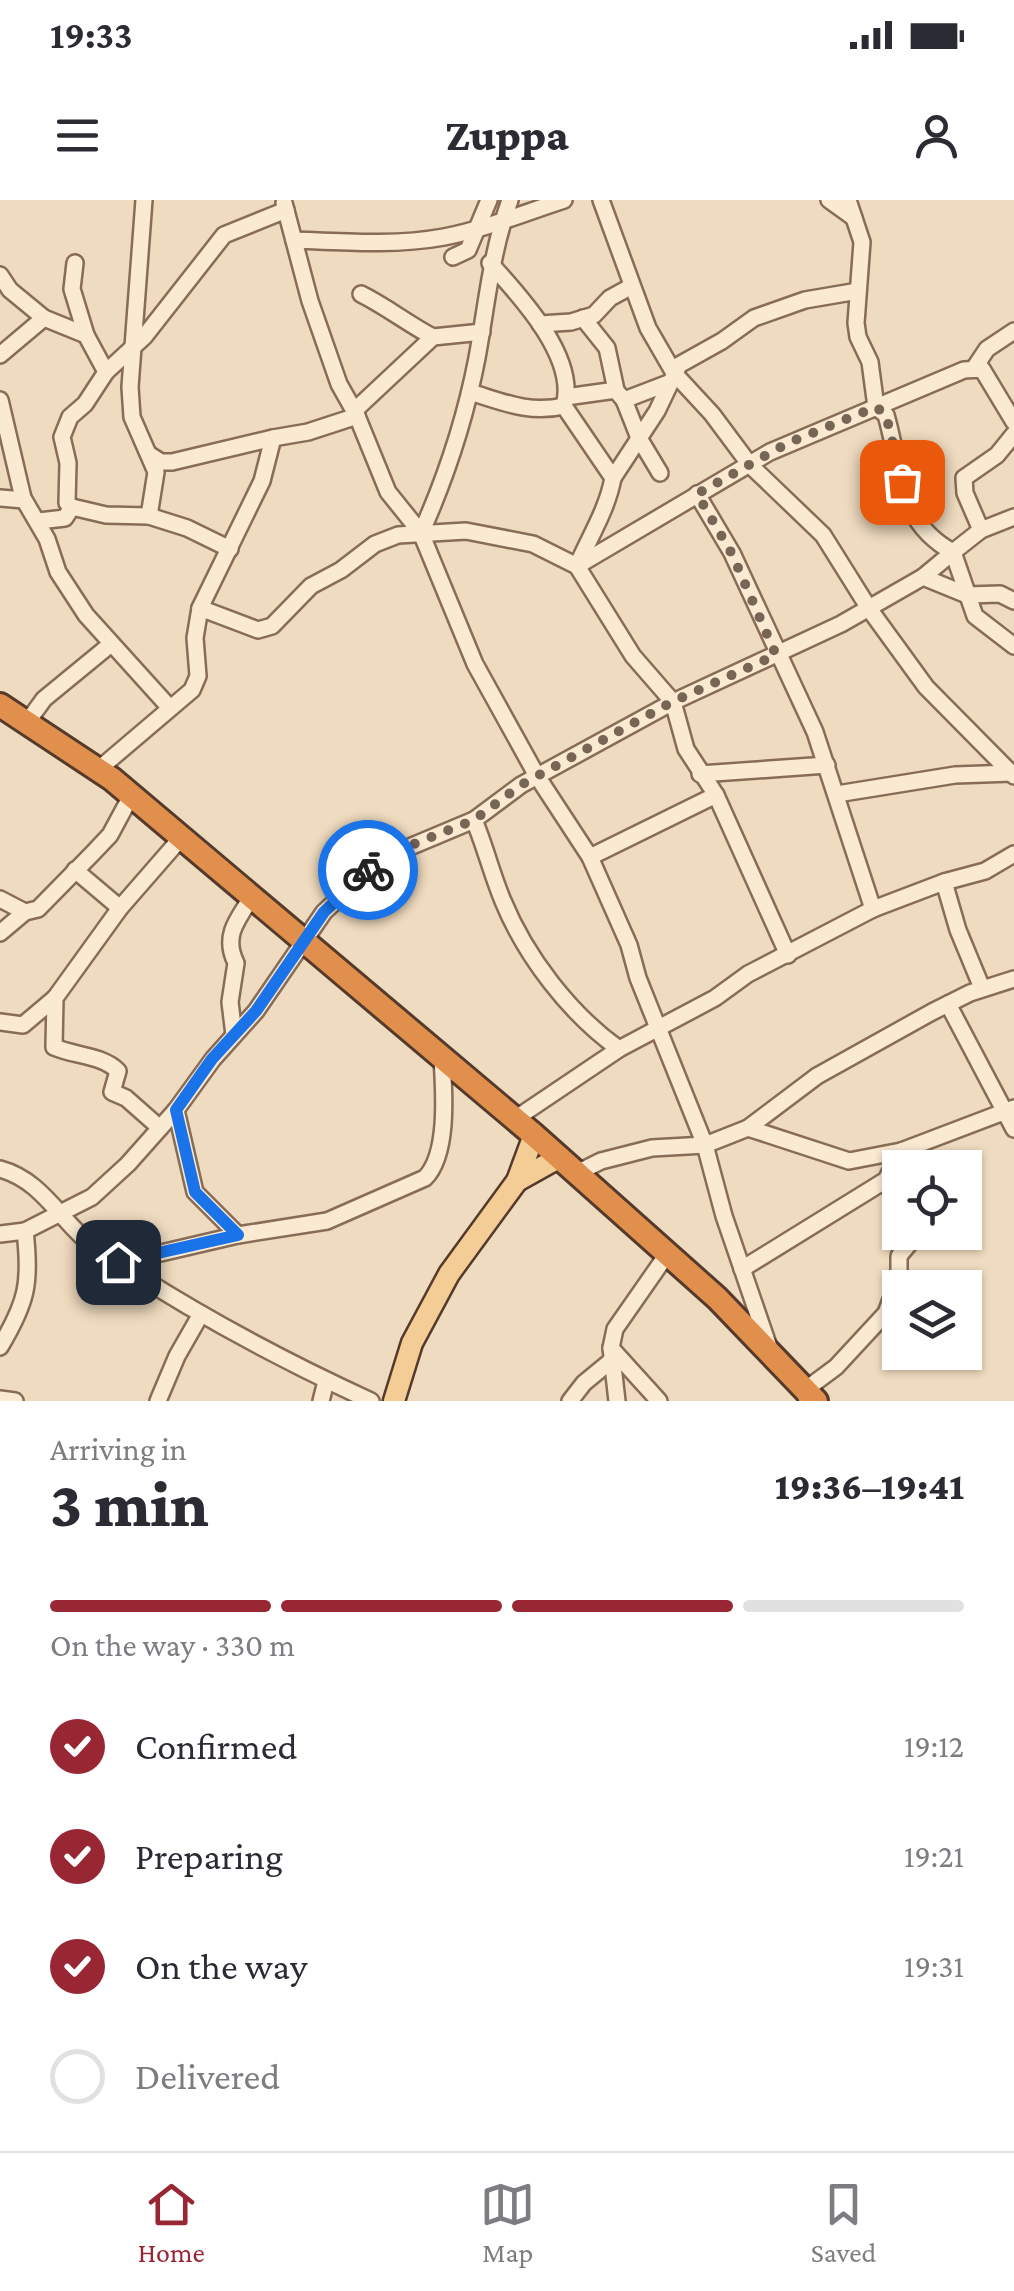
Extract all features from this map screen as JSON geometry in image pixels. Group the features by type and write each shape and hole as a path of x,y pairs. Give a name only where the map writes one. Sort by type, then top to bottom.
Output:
{"highway":[{"path":"0,705 99,769 534,1134 770,1350 809,1397"}],"main road":[{"path":"394,1401 412,1342 449,1274 518,1181 534,1134"},
{"path":"518,1181 569,1165"}],"street":[{"path":"144,200 132,351 132,417 156,472 149,516"},
{"path":"454,257 468,250 489,200"},
{"path":"421,533 449,470 470,392 490,262 510,200"},
{"path":"294,240 391,242 441,237 502,222 564,200"},
{"path":"600,200 648,328 672,378 712,414 750,465 823,535 926,688 1013,774"},
{"path":"830,200 854,218"},
{"path":"848,200 862,242 858,337 870,362 876,407 886,415 905,496 916,524 952,552 974,616 1014,646"},
{"path":"230,549 187,528 149,516 106,515 66,503 68,462 62,437 70,417 106,372 132,351 224,235 285,205 327,351 388,492 421,533 474,664 537,776 590,856 629,946 638,978 705,1145 770,1350"},
{"path":"75,262 72,289 77,316 106,372"},
{"path":"490,262 530,308 556,352 568,391 565,402 613,478"},
{"path":"0,275 10,290 44,318 86,335"},
{"path":"540,324 594,315 610,298 632,286"},
{"path":"578,566 597,521 608,506 613,478 640,438 679,365 754,318 804,300 858,291"},
{"path":"361,294 433,337 482,332"},
{"path":"0,355 44,318"},
{"path":"583,318 607,348 620,395 660,474"},
{"path":"578,566 788,443 975,367 987,348 1014,331"},
{"path":"150,455 161,462 172,462 308,432 356,413 433,337"},
{"path":"975,367 988,376 1014,422"},
{"path":"470,392 523,409 545,410 565,402 620,395 672,378"},
{"path":"0,400 8,468 39,520 58,572 112,644 170,708"},
{"path":"981,530 965,493 964,478 998,455 1014,434"},
{"path":"99,769 188,696 196,684 195,638 200,608 262,482 273,438"},
{"path":"697,494 732,554 808,717 873,910"},
{"path":"0,498 24,500"},
{"path":"39,520 65,518 72,506"},
{"path":"0,1234 26,1231 48,1217 60,1215 92,1196 128,1164 256,1011 324,912 381,859 474,820 537,776 672,702 870,610 924,577 981,530 1014,517"},
{"path":"200,608 258,630 272,626 312,586 375,544 398,535 466,531 533,544 578,566 633,656 672,702 686,749 716,794 788,955"},
{"path":"924,577 967,595 1000,594 1014,601"},
{"path":"28,721 44,699 112,644"},
{"path":"700,774 827,765"},
{"path":"837,794 954,775 1013,774"},
{"path":"590,856 716,794"},
{"path":"0,932 25,912 38,909 110,834 131,796"},
{"path":"474,820 502,900 529,951 586,1022 619,1049"},
{"path":"22,1024 55,998 120,908 181,838"},
{"path":"515,1119 619,1049 788,955 873,910 985,870 1014,854"},
{"path":"75,870 120,908"},
{"path":"944,882 958,930 982,988"},
{"path":"234,1035 230,1002 236,963 229,953 229,933 252,898"},
{"path":"0,899 25,912"},
{"path":"569,1165 652,1148 705,1145 748,1128 817,1076 948,1004 1014,979"},
{"path":"55,998 54,1047 108,1061 118,1071 112,1092 126,1098 160,1128"},
{"path":"948,1004 1009,1110 1014,1129"},
{"path":"0,1022 22,1024 54,1040"},
{"path":"118,1262 238,1235 327,1221 426,1178 436,1167 441,1143 442,1058"},
{"path":"176,1110 195,1192 238,1235"},
{"path":"907,1150 1009,1110"},
{"path":"748,1128 850,1161 882,1155"},
{"path":"0,1168 36,1185 94,1247 201,1314 371,1401"},
{"path":"742,1268 882,1190"},
{"path":"0,1347 23,1304 28,1256 26,1231"},
{"path":"809,1397 886,1313 899,1278 899,1256 904,1250"},
{"path":"617,1401 611,1354 618,1322 668,1253"},
{"path":"158,1401 201,1314"},
{"path":"570,1401 611,1354"},
{"path":"611,1354 658,1401"},
{"path":"321,1401 326,1381"},
{"path":"0,1399 15,1401"}],"way so far":[{"path":"368,870 394,852 474,820 521,785 672,702 776,655 732,554 697,494 788,443 876,407 886,415 902,482"}],"route":[{"path":"118,1262 238,1235 195,1192 176,1110 212,1059 256,1011 324,912 368,870"}]}
